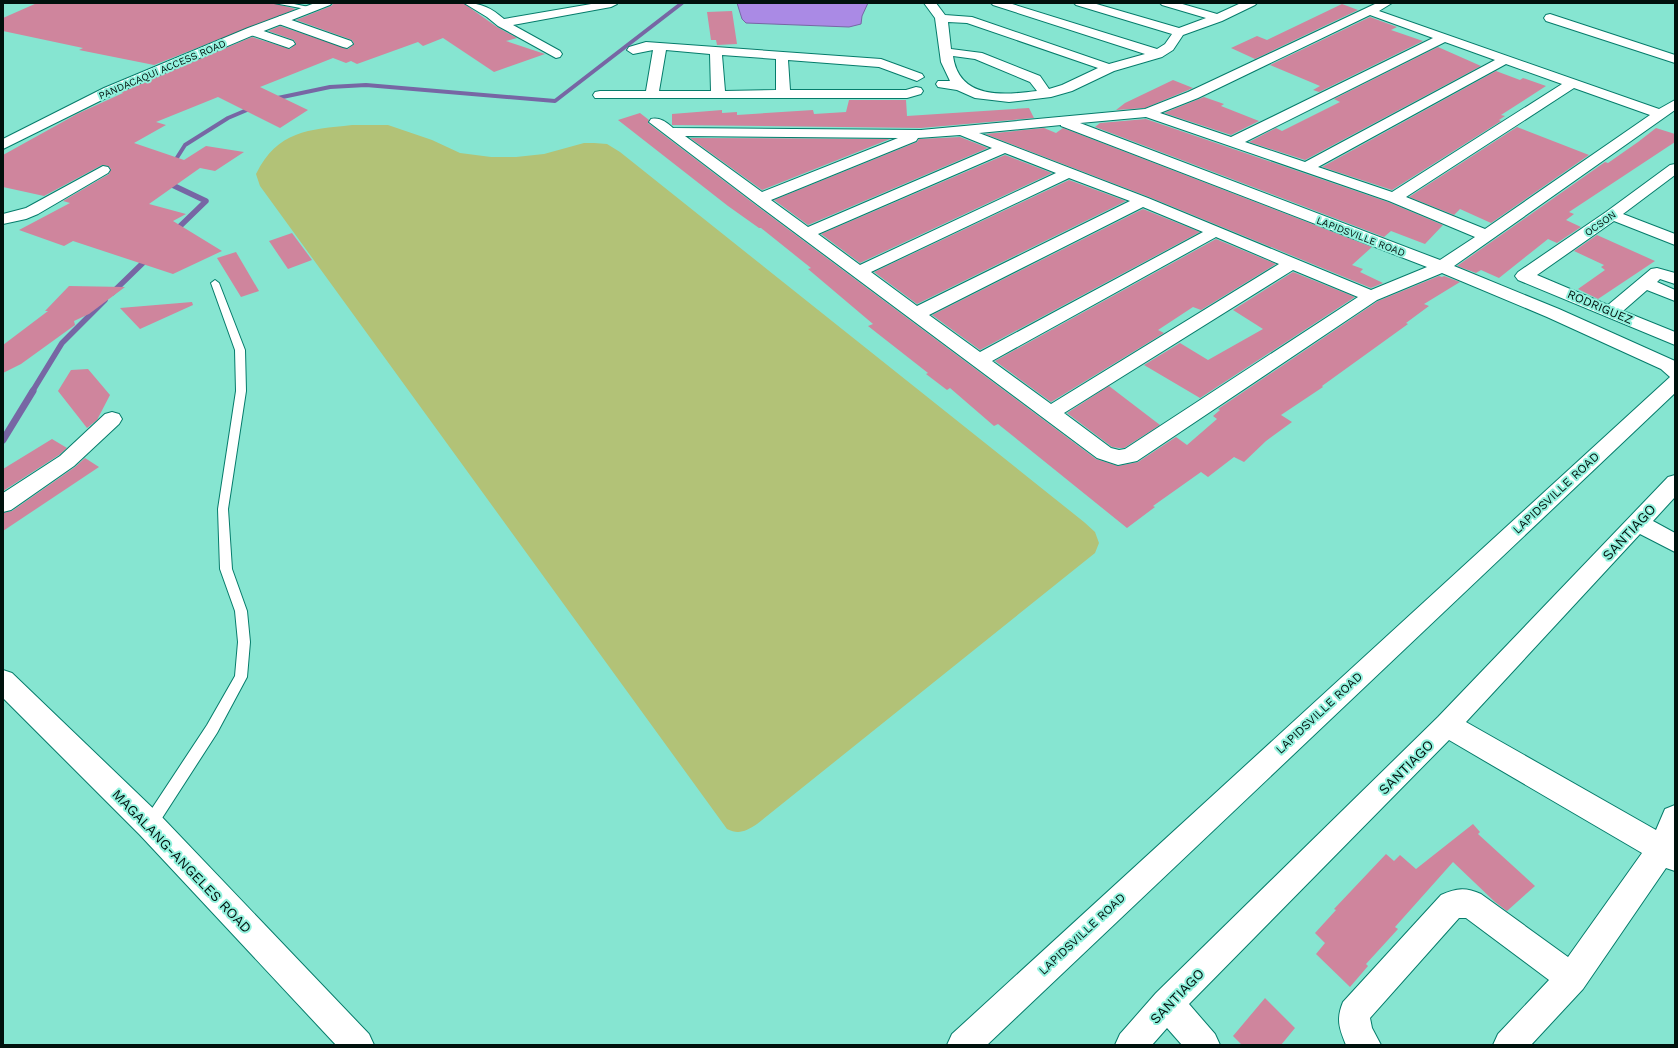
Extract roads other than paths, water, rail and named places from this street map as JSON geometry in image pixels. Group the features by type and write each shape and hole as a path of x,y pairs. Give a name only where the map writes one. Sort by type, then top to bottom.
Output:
{"street":[{"name":"PANDACAQUI ACCESS ROAD","path":"3,145 90,100 252,31 326,3"},
{"path":"470,3 492,14 502,23 556,54"},
{"path":"930,3 941,18 947,52 947,62 952,75 960,86"},
{"path":"997,3 1158,54"},
{"path":"1080,3 1179,32 1218,18 1251,3"},
{"path":"1166,3 1218,18"},
{"path":"670,132 921,134 1147,113 1193,95 1386,3"},
{"path":"502,23 612,4"},
{"path":"1369,11 1660,114"},
{"path":"941,18 968,20 1109,68"},
{"path":"1550,18 1675,59"},
{"path":"280,20 347,44"},
{"path":"252,31 289,44"},
{"path":"633,50 646,46 660,46 881,63 929,84 960,86 975,94 1009,98 1046,94 1067,88 1109,68 1158,54 1169,47 1179,32"},
{"path":"1233,142 1443,38"},
{"path":"652,95 660,46"},
{"path":"716,51 718,94"},
{"path":"947,52 978,56 1035,79 1046,94"},
{"path":"782,56 783,94"},
{"path":"844,60 846,82"},
{"path":"1307,167 1504,60"},
{"path":"600,95 783,94 846,82 907,94 929,84"},
{"path":"1394,198 1573,83"},
{"path":"656,122 1104,453 1118,458 1130,456 1371,296 1442,267 1485,235 1675,104"},
{"path":"1147,113 1394,198 1485,235"},
{"name":"LAPIDSVILLE ROAD","path":"1063,122 1442,267 1553,313 1654,358 1668,365 1675,372"},
{"path":"960,131 1143,201 1371,296"},
{"path":"759,199 921,134"},
{"path":"807,233 1005,148"},
{"name":"OCSON","path":"1524,276 1612,215 1675,168"},
{"path":"3,219 20,216 32,211 103,170"},
{"path":"858,272 1069,172"},
{"path":"916,314 1143,201"},
{"path":"1612,215 1675,240"},
{"path":"978,361 1216,231"},
{"path":"1050,413 1292,263"},
{"path":"1610,312 1657,273 1675,279"},
{"name":"RODRIGUEZ","path":"1524,276 1675,339"},
{"path":"1645,283 1675,296"},
{"name":"LAPIDSVILLE ROAD","path":"963,1045 1675,382"},
{"path":"3,504 67,461 112,419"},
{"name":"SANTIAGO","path":"1131,1045 1167,1004 1447,725 1675,483"},
{"path":"1638,523 1675,543"},
{"name":"MAGALANG-ANGELES ROAD","path":"3,681 150,825 357,1045"},
{"path":"1447,725 1668,853"},
{"path":"1509,1045 1572,978 1668,853 1675,819"},
{"path":"1365,1045 1360,1039 1355,1027 1354,1013 1451,905 1459,903 1470,904 1572,978"},
{"path":"1167,1004 1204,1045"}],"lane":[{"path":"277,3 311,8"},
{"path":"150,825 212,729 241,677 244,642 241,611 226,569 223,509 241,391 240,350 215,283"}],"waterway":[{"path":"273,99 330,87 366,85 555,101 682,3"},
{"path":"173,164 185,145 228,118 254,107"},
{"path":"166,182 206,201 175,231"},
{"path":"112,293 148,258"},
{"path":"32,392 62,343 105,300"},
{"path":"3,440 33,391"}]}
